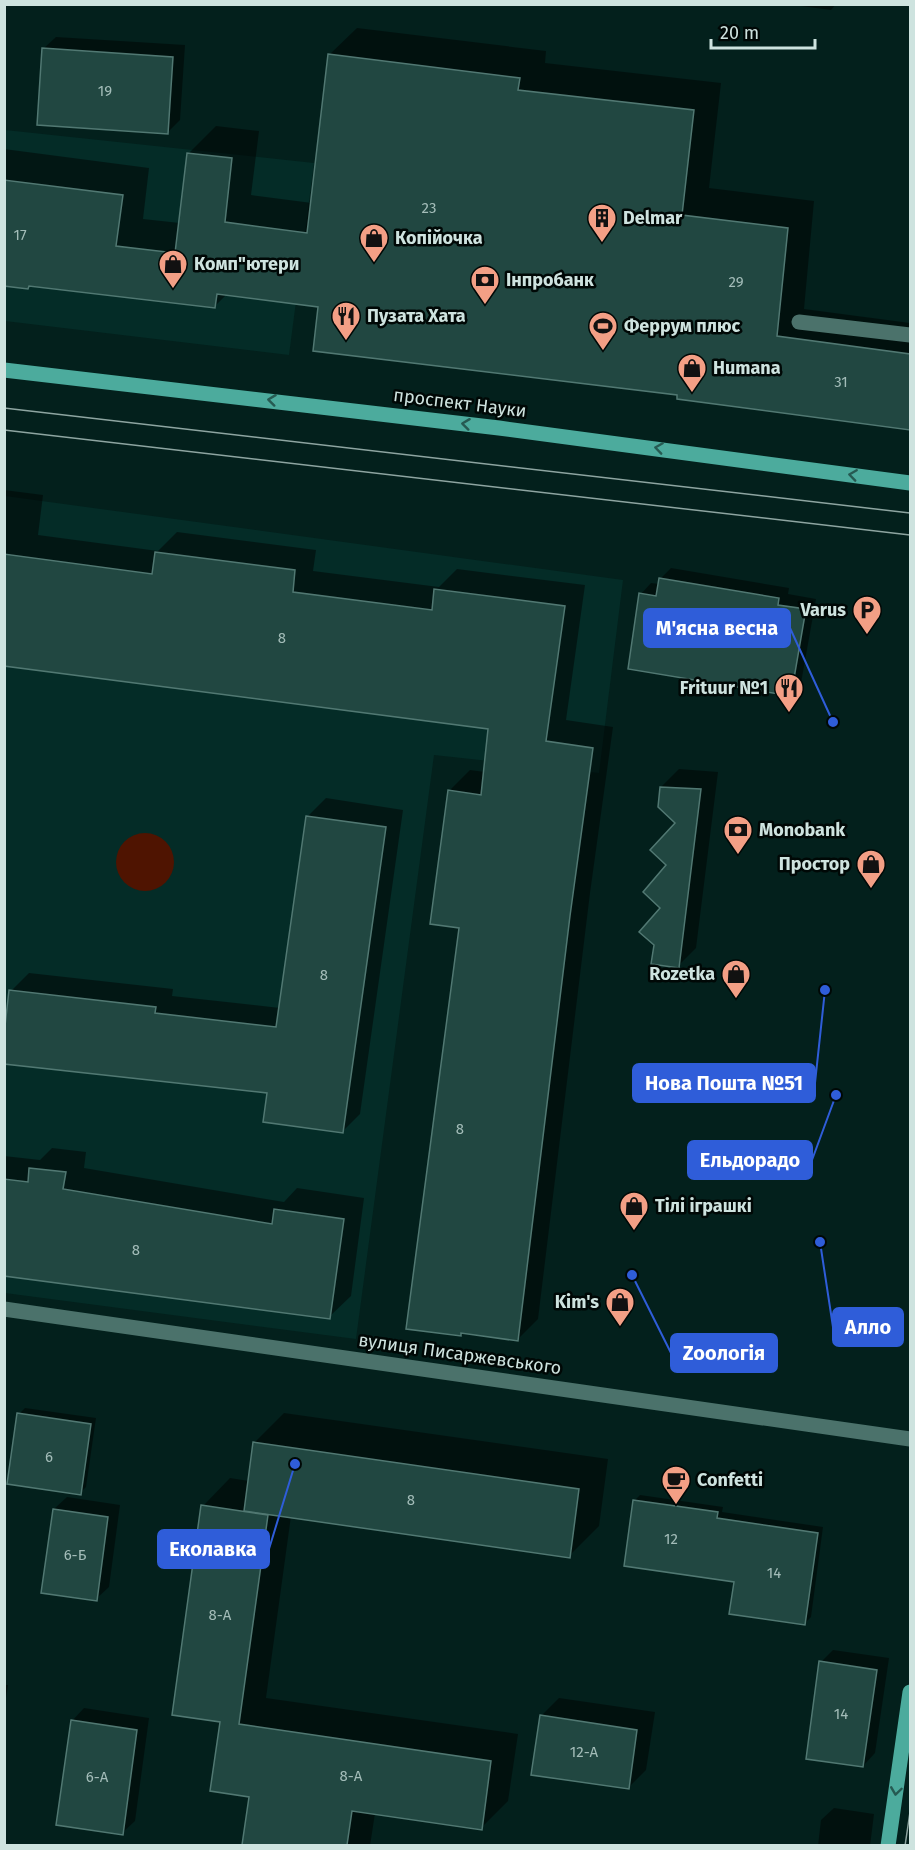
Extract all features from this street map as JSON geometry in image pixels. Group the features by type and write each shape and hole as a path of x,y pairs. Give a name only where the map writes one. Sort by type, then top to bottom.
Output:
{"main road":[{"name":"проспект Науки","path":"4,370 500,428 910,483"},
{"path":"888,1845 910,1692"}],"street":[{"path":"799,322 910,335"},
{"name":"вулиця Писаржевського","path":"4,1310 910,1439"}],"shaded area":[{"path":"5,130 314,163 289,355 5,321"},
{"path":"5,496 623,580 599,773 434,755 356,1339 5,1293"},
{"path":"145,833 156,835 166,841 172,851 174,862 172,873 166,883 156,889 145,891 134,889 124,883 118,873 116,862 118,851 124,841 134,835"}],"building":[{"path":"42,48 173,57 168,134 37,125"},
{"path":"328,54 520,78 518,90 694,110 682,215 788,228 777,336 910,354 910,430 677,399 677,395 313,351 318,307 217,294 215,308 29,286 28,289 4,286 4,180 123,195 116,246 175,253 187,153 232,158 225,222 307,233"},
{"path":"155,552 295,570 293,592 432,610 434,589 565,606 546,741 593,748 518,1341 461,1333 461,1336 406,1329 459,928 430,924 448,790 481,795 488,729 4,666 4,554 152,574"},
{"path":"659,578 779,598 778,605 806,609 791,696 628,669 639,593 656,596"},
{"path":"660,787 701,789 679,968 651,964 654,945 639,932 660,908 643,892 666,865 650,850 675,823 658,807"},
{"path":"306,816 386,827 343,1133 263,1122 267,1093 4,1064 4,1035 9,990 156,1007 155,1013 276,1027"},
{"path":"29,1168 66,1172 63,1189 272,1224 274,1209 344,1219 330,1319 4,1276 4,1179 28,1182"},
{"path":"17,1413 91,1424 81,1495 7,1484"},
{"path":"253,1442 579,1489 570,1558 244,1511"},
{"path":"633,1500 718,1512 717,1518 818,1533 805,1625 729,1614 734,1582 624,1566"},
{"path":"201,1505 268,1515 239,1724 491,1761 482,1830 352,1811 347,1845 242,1845 249,1797 210,1791 220,1722 172,1715"},
{"path":"53,1509 108,1517 97,1601 41,1593"},
{"path":"819,1661 877,1670 863,1767 806,1759"},
{"path":"540,1715 637,1730 629,1789 531,1775"},
{"path":"71,1720 137,1730 123,1835 56,1825"}],"tram line":[{"path":"4,408 910,513"},
{"path":"4,430 910,535"},
{"path":"905,1846 910,1812"}],"place":[{"name":"Delmar","path":"602,244"},
{"name":"Копійочка","path":"374,264"},
{"name":"Комп\"ютери","path":"173,290"},
{"name":"Інпробанк","path":"485,306"},
{"name":"Пузата Хата","path":"346,342"},
{"name":"Феррум плюс","path":"603,352"},
{"name":"Humana","path":"692,394"},
{"name":"Varus","path":"867,636"},
{"name":"Frituur №1","path":"789,714"},
{"name":"М'ясна весна","path":"833,722"},
{"name":"Monobank","path":"738,856"},
{"name":"Простор","path":"871,890"},
{"name":"Нова Пошта №51","path":"825,990"},
{"name":"Rozetka","path":"736,1000"},
{"name":"Ельдорадо","path":"836,1095"},
{"name":"Тілі іграшкі","path":"634,1232"},
{"name":"Алло","path":"820,1242"},
{"name":"Zooлогія","path":"632,1275"},
{"name":"Kim's","path":"620,1328"},
{"name":"Еколавка","path":"295,1464"},
{"name":"Confetti","path":"676,1506"}]}
